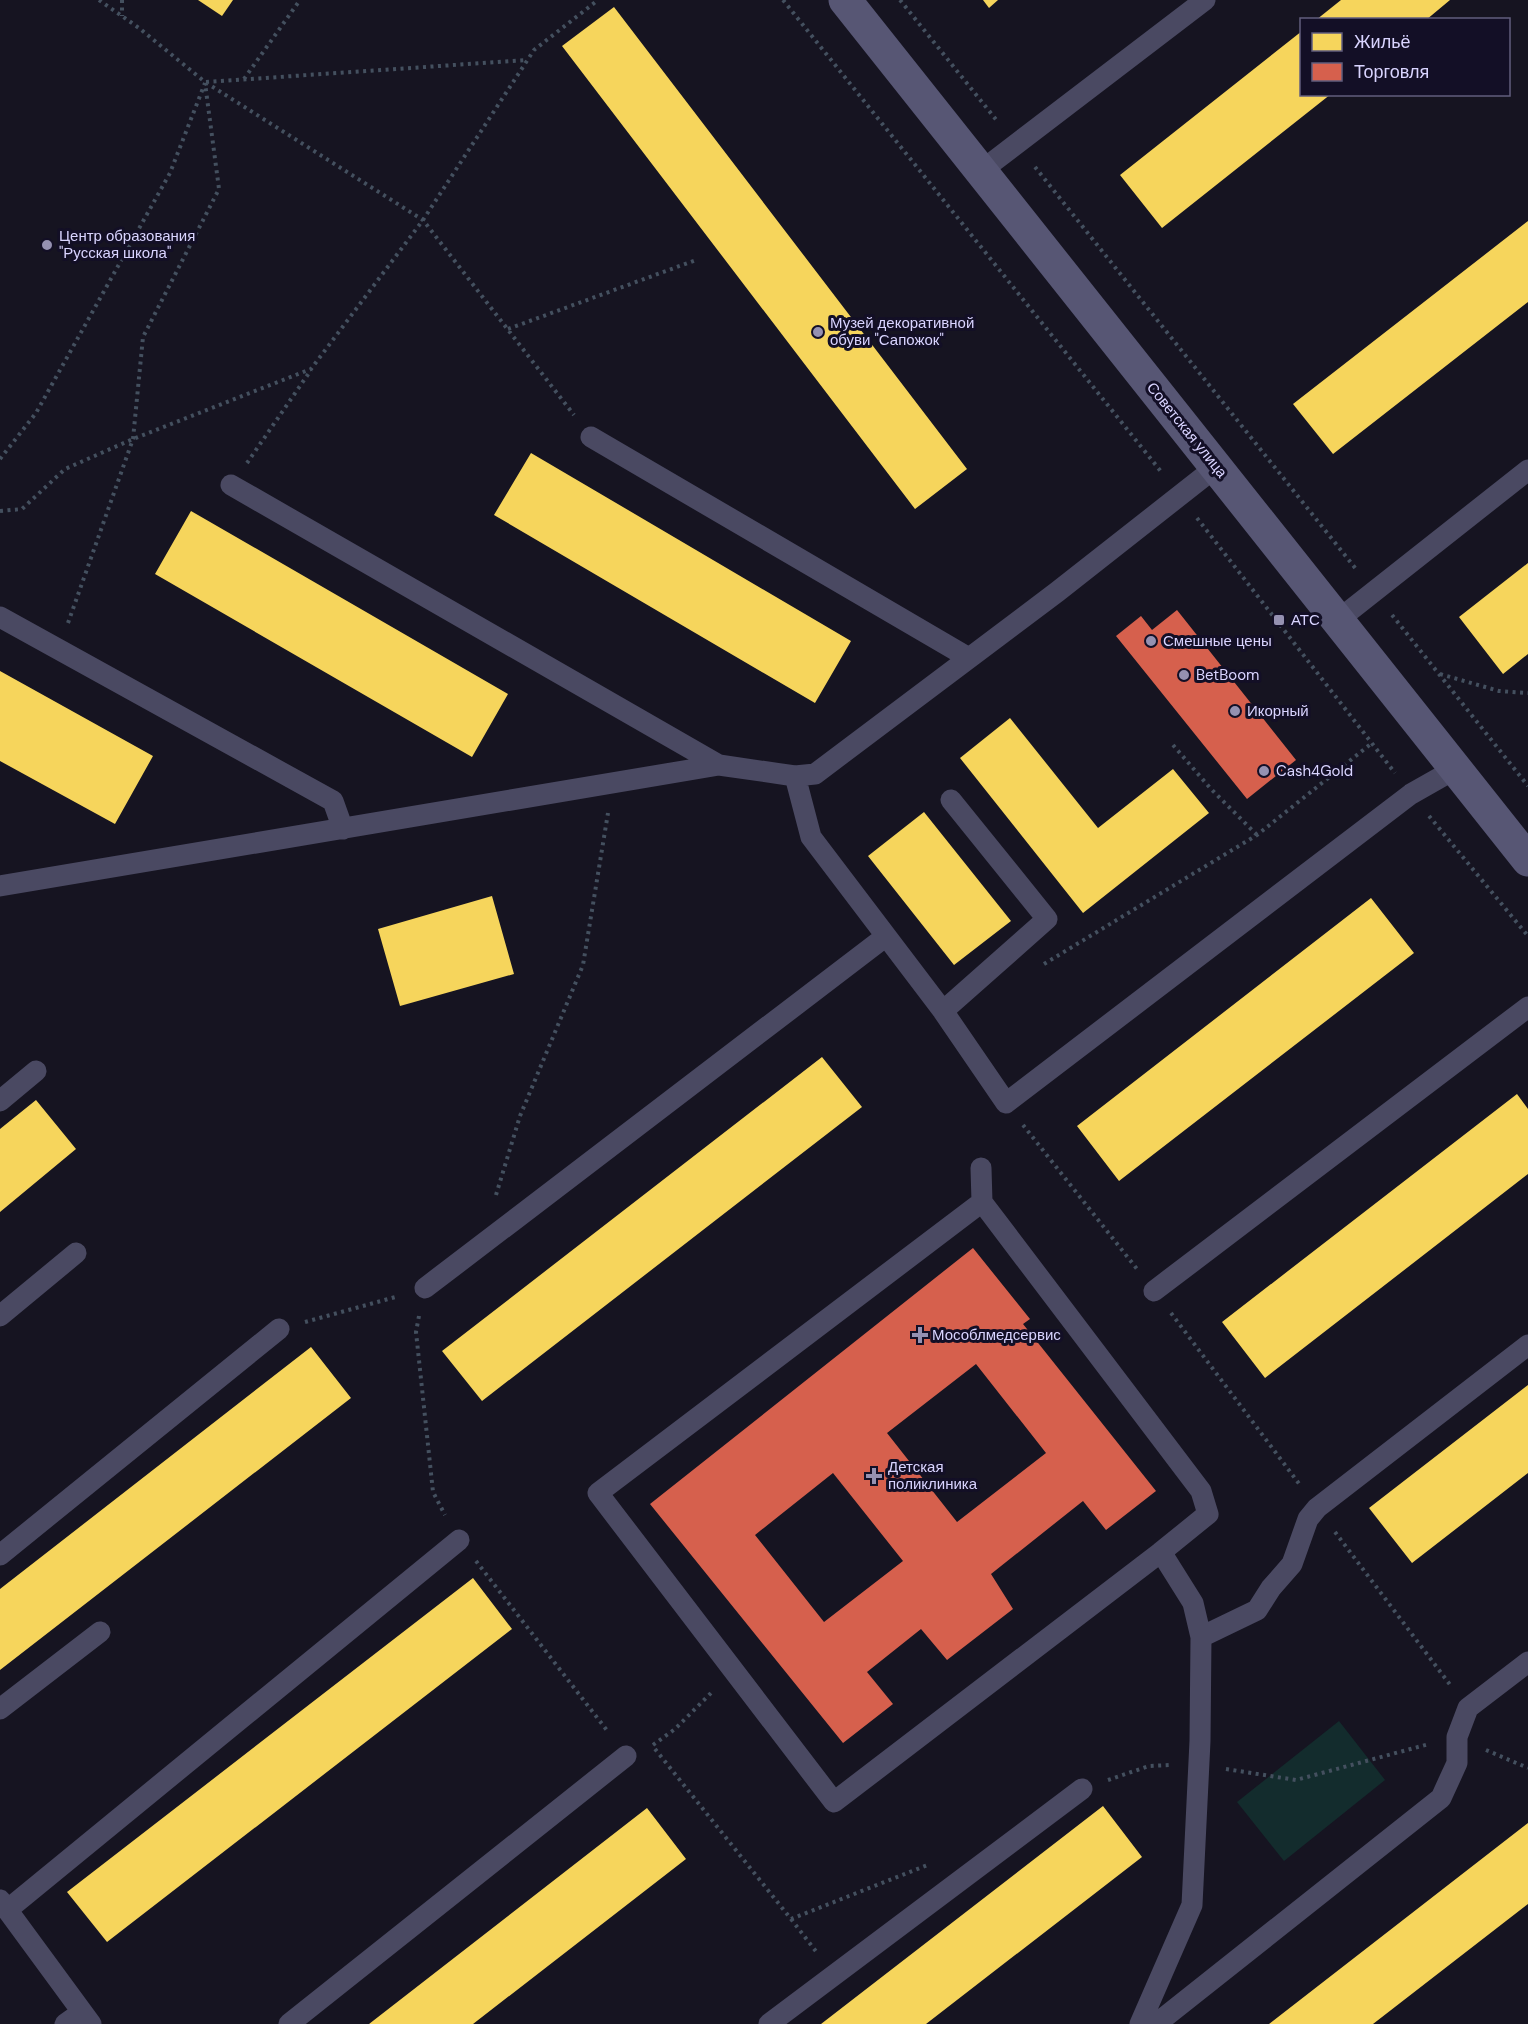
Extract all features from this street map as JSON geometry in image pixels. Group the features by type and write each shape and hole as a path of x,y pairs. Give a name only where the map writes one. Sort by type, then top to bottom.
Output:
{"main road":[{"name":"Советская улица","path":"845,0 1528,860"}],"lane":[{"path":"981,171 1205,0"},
{"path":"591,437 969,658"},
{"path":"0,886 719,765 795,776 815,774 969,658 1216,466"},
{"path":"1338,620 1528,470"},
{"path":"231,485 719,765"},
{"path":"0,617 333,801 343,828"},
{"path":"795,776 811,837 943,1011 1006,1103 1411,794 1455,770"},
{"path":"943,1011 1047,919 951,800"},
{"path":"425,1288 885,937"},
{"path":"1154,1291 1528,1007"},
{"path":"0,1101 36,1071"},
{"path":"981,1168 982,1202 1201,1491 1208,1514 834,1802 598,1493 982,1202"},
{"path":"0,1316 76,1253"},
{"path":"0,1555 279,1329"},
{"path":"1201,1637 1257,1610 1271,1588 1292,1564 1308,1519 1317,1508 1528,1345"},
{"path":"79,2020 3,1905 459,1540"},
{"path":"1140,2024 1192,1905 1199,1764 1201,1637 1193,1603 1161,1552"},
{"path":"0,1709 100,1632"},
{"path":"1156,2024 1440,1798 1457,1763 1457,1737 1468,1708 1528,1662"},
{"path":"289,2024 626,1756"},
{"path":"769,2024 1082,1789"}],"path":[{"path":"99,0 205,82 423,220 591,437"},
{"path":"122,0 122,16"},
{"path":"243,80 300,0"},
{"path":"231,485 311,369 423,220 526,60 534,50 598,0"},
{"path":"783,0 1180,495 1411,794 1528,936"},
{"path":"900,0 1528,786"},
{"path":"205,82 526,60"},
{"path":"59,650 133,439 143,337 219,189 205,82"},
{"path":"0,459 36,413 170,173 205,82"},
{"path":"508,329 696,260"},
{"path":"0,511 22,509 65,469 133,439 311,369"},
{"path":"1439,673 1499,691 1528,693"},
{"path":"1002,960 1031,972 1257,835 1372,743"},
{"path":"1173,745 1211,789 1257,835"},
{"path":"481,1246 520,1116 583,965 613,782"},
{"path":"1006,1103 1154,1291 1468,1708"},
{"path":"279,1329 425,1288 416,1332 433,1492 459,1540 626,1756 652,1745 675,1729 734,1670"},
{"path":"1082,1789 1149,1766 1199,1764 1296,1780 1457,1737 1528,1768"},
{"path":"652,1745 834,1975"},
{"path":"790,1919 936,1862"}],"green space":[{"path":"1339,1721 1385,1780 1284,1861 1237,1802"}],"building: Жильё":[{"path":"198,0 233,0 222,16"},
{"path":"983,0 998,0 989,8"},
{"path":"1341,0 1450,0 1428,18 1318,18"},
{"path":"614,7 967,469 915,509 562,46"},
{"path":"1300,33 1300,96 1328,96 1162,228 1120,175"},
{"path":"1528,221 1528,302 1333,454 1293,404"},
{"path":"531,453 851,641 815,703 494,515"},
{"path":"191,511 508,694 472,757 155,574"},
{"path":"1528,563 1528,654 1503,674 1459,617"},
{"path":"0,671 153,756 115,824 0,761"},
{"path":"1010,718 1098,828 1173,769 1209,813 1083,913 960,758"},
{"path":"924,812 1011,921 954,965 868,856"},
{"path":"492,896 514,974 400,1006 378,929"},
{"path":"1371,898 1414,953 1119,1181 1077,1126"},
{"path":"822,1057 862,1107 482,1401 442,1351"},
{"path":"1517,1094 1528,1109 1528,1174 1265,1378 1222,1322"},
{"path":"36,1100 76,1149 0,1212 0,1129"},
{"path":"311,1347 351,1398 0,1670 0,1589"},
{"path":"1528,1385 1528,1473 1412,1563 1369,1508"},
{"path":"473,1578 512,1629 107,1942 67,1892"},
{"path":"1103,1806 1142,1857 926,2024 821,2024"},
{"path":"647,1808 686,1859 473,2024 369,2024"},
{"path":"1528,1823 1528,1904 1373,2024 1269,2024"}],"building: Торговля":[{"path":"1177,610 1296,760 1247,799 1116,636 1141,616 1152,630"},
{"path":"973,1248 1030,1319 1023,1324 1156,1491 1106,1530 1083,1501 991,1574 1013,1609 947,1660 921,1629 867,1672 893,1704 843,1743 650,1504","holes":["976,1364 1046,1453 957,1522 887,1433","833,1473 903,1561 824,1622 755,1535"]}],"place":[{"name":"Центр образования \"Русская школа\"","path":"47,245"},
{"name":"Музей декоративной обуви \"Сапожок\"","path":"818,332"},
{"name":"АТС","path":"1279,620"},
{"name":"Смешные цены","path":"1151,641"},
{"name":"BetBoom","path":"1184,675"},
{"name":"Икорный","path":"1235,711"},
{"name":"Cash4Gold","path":"1264,771"},
{"name":"Мособлмедсервис","path":"920,1335"},
{"name":"Детская поликлиника","path":"874,1476"}]}
